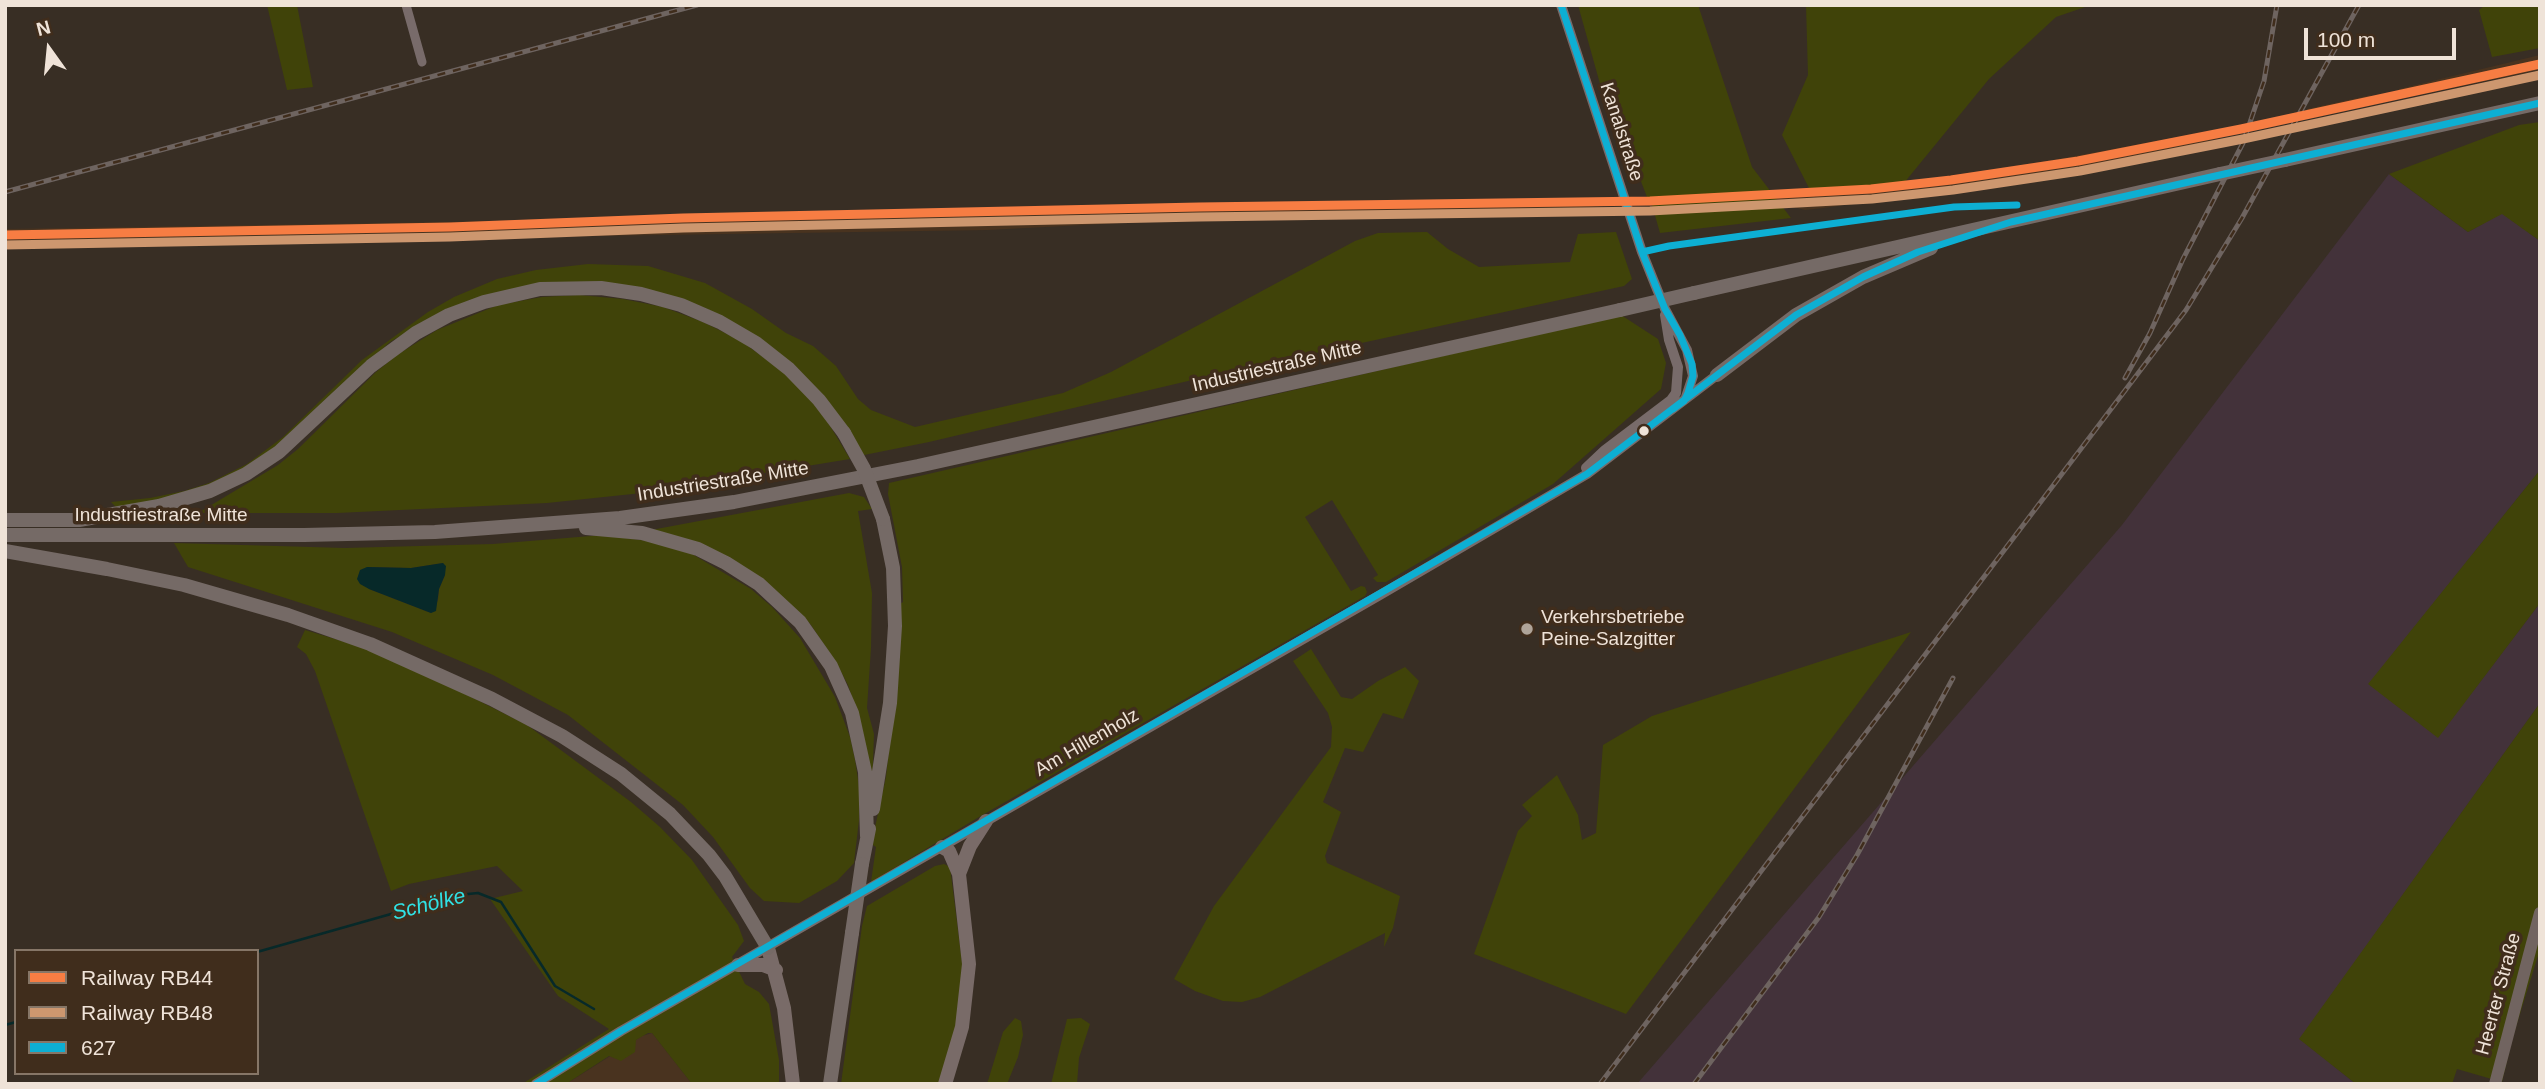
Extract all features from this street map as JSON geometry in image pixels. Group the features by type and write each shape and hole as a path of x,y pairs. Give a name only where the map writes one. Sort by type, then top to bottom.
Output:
{"highway":[{"name":"Industriestraße Mitte","path":"5,535 317,535 435,532 620,518 734,502 828,485 2540,103"},
{"path":"1717,375 1796,315 1863,277 1919,252 2011,222"},
{"name":"Industriestraße Mitte","path":"5,520 79,520 176,502 228,483 279,452 371,366 416,332 449,315 484,302 540,289 580,287 631,292 681,305 720,321 755,343 789,369 819,400 844,433 864,469 883,519 895,587 894,665 877,789 867,836"},
{"path":"538,526 617,530 676,541 726,563 775,597 811,636 831,666 846,697 862,752 867,794 867,836 830,1084"},
{"path":"5,551 184,585 288,615 370,645 492,699 562,736 621,774 670,814 717,865 743,903 768,948"}],"main road":[{"path":"959,874 970,846 986,821"},
{"path":"942,847 949,851 959,874 968,939 968,991 958,1046 945,1084"},
{"name":"Heerter Straße","path":"2495,1084 2540,913"},
{"path":"768,948 776,970 788,1031 793,1084"},
{"path":"738,965 763,965 776,970"}],"street":[{"path":"406,5 422,62"},
{"name":"Kanalstraße","path":"1561,5 1638,241 1664,309 1687,350 1693,376"},
{"name":"Kanalstraße","path":"1664,309 1669,340 1678,367"},
{"path":"1678,367 1693,376 1717,375"},
{"name":"Am Hillenholz","path":"1570,482 1605,450 1671,400 1676,393 1678,367"},
{"name":"Am Hillenholz","path":"536,1084 621,1031 1392,589 1587,474 1717,375"},
{"path":"1684,401 1693,376"}],"shaded area":[{"path":"267,5 297,5 313,87 287,90"},
{"path":"1578,5 1698,5 1752,167 1791,218 1660,233 1652,205 1627,145 1609,116"},
{"path":"1806,5 2091,5 2056,17 1989,79 1904,183 1810,190 1782,135 1808,75"},
{"path":"2485,5 2540,5 2540,48 2492,57 2479,10"},
{"path":"2540,55 2540,70 2394,100 2399,89"},
{"path":"2371,95 2366,105 2303,118 2307,109"},
{"path":"2540,122 2540,241 2502,214 2468,232 2389,174 2519,125"},
{"path":"2243,125 2240,132 2136,162 1824,208 1805,210 1770,201 1652,205 1647,197 1904,183 2053,160"},
{"path":"2389,174 2468,232 2502,213 2540,241 2540,470 2369,684 2438,737 2540,603 2540,703 2300,1039 2356,1084 1637,1084 2122,525"},
{"path":"1598,198 1604,206 1537,211 1199,219 988,230 467,238 432,233 5,241 5,229"},
{"path":"1427,232 1448,249 1479,267 1570,262 1578,234 1616,232 1632,279 1624,286 1205,377 864,455 836,413 740,326 573,282 411,330 390,342 287,439 249,467 183,496 116,507 111,502 184,491 209,483 247,464 283,437 362,360 428,312 454,297 497,279 536,270 588,264 648,266 705,283 752,309 786,333 813,346 836,366 858,399 871,410 915,427 1063,393 1111,372 1355,241 1378,233"},
{"path":"579,295 623,299 663,307 703,322 741,341 789,376 821,411 850,459 642,493 547,503 337,513 198,513 278,465 298,449 376,372 437,330 498,305 542,297"},
{"path":"1621,315 1658,339 1666,363 1661,389 1553,484 1386,582 1377,582 1373,578 1378,575 1332,500 1305,517 1351,591 1365,587 1365,596 979,817 871,882 876,847 873,845 874,832 886,777 900,604 903,602 902,567 888,494 889,483"},
{"path":"2540,470 2540,603 2438,738 2368,684"},
{"path":"849,493 864,497 872,509 858,511 872,593 867,708 874,734 872,789 862,727 848,685 811,625 793,607 651,530"},
{"path":"603,535 648,541 692,554 751,589 772,607 800,638 835,697 850,737 859,786 859,820 854,863 837,881 799,903 764,901 750,888 713,837 683,805 568,715 493,675 392,632 188,567 174,543 345,548 493,544","holes":["443,563 445,575 431,613 369,589 367,567 411,568"]},
{"path":"305,630 385,654 527,725 631,802 660,827 692,860 738,925 744,941 732,957 745,984 759,992 769,1004 779,1060 779,1084 692,1084 652,1033 648,1033 636,1040 635,1052 621,1061 609,1056 566,1084 522,1084 609,1029 558,996 490,899 523,891 497,866 409,884 391,891 315,671 306,654 297,647"},
{"path":"1911,632 1626,1014 1474,954 1518,831 1532,816 1522,805 1557,775 1578,815 1582,840 1596,833 1603,745 1652,716"},
{"path":"1311,649 1341,697 1352,699 1405,667 1419,681 1403,719 1383,713 1363,752 1345,748 1323,802 1341,812 1325,856 1327,863 1400,896 1393,928 1384,947 1385,933 1260,997 1242,1002 1223,1001 1195,991 1174,979 1214,906 1331,747 1332,727 1328,713 1293,661"},
{"path":"2540,703 2540,949 2502,1082 2457,1069 2452,1084 2356,1084 2299,1039"},
{"path":"944,864 950,867 963,970 961,1014 941,1084 841,1084 867,906 935,866"},
{"path":"1015,1018 1021,1021 1023,1035 1007,1084 987,1084 1003,1032"},
{"path":"1081,1018 1090,1024 1079,1058 1077,1084 1051,1084 1067,1019"},
{"path":"652,1033 692,1084 566,1084 642,1036"}],"water":[{"path":"443,563 446,566 445,575 439,589 436,611 431,613 369,589 357,579 360,570 367,567 411,568"}],"waterway":[{"name":"Schölke","path":"259,951 458,895 478,893 501,902 555,986 594,1009"},
{"name":"Schölke","path":"5,1025 14,1023"}],"railway":[{"path":"5,192 697,5"},
{"path":"2125,378 2150,333 2183,259 2243,143 2264,81 2277,5"},
{"path":"1600,1084 2186,310 2242,218 2359,5"},
{"path":"1694,1084 1819,917 1857,855 1953,678"}],"rail line":[{"name":"RB44","path":"5,235 450,227 683,218 1199,207 1650,201 1871,189 2078,161 2241,129 2540,64"},
{"name":"RB48","path":"5,245 450,237 683,228 1199,217 1650,211 1872,199 2080,171 2540,75"}],"transit line":[{"name":"627","path":"1561,5 1642,252 1665,309 1692,364 1693,376 1688,393 1684,401 1673,409"},
{"name":"627","path":"536,1084 621,1031 1587,474 1796,315 1863,277 1918,252 2011,222 2540,103"},
{"name":"627","path":"1642,252 1954,207 2017,205"}],"place":[{"name":"Verkehrsbetriebe Peine-Salzgitter","path":"1527,629"}]}
